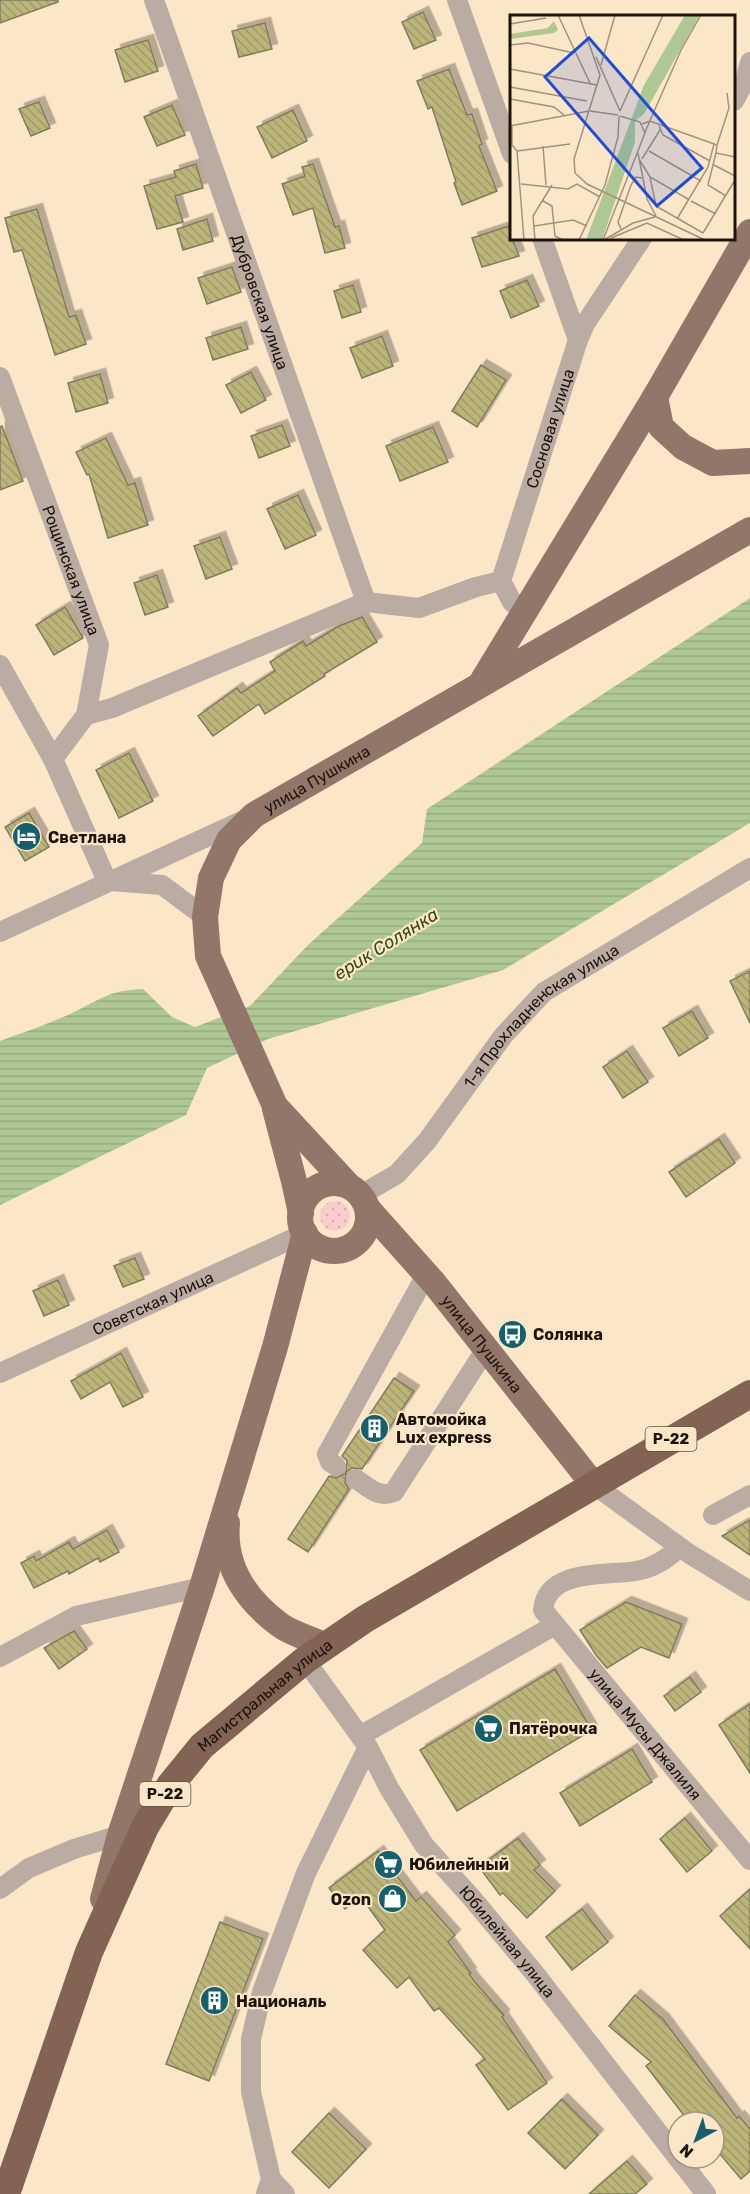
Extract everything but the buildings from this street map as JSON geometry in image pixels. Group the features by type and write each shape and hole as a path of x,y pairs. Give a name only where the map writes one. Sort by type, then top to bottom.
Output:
{"highway":[{"name":"Магистральная улица","path":"6,2194 89,1952 145,1827 171,1784 202,1746 316,1653 365,1620 593,1484 750,1394"}],"main road":[{"path":"482,683 656,397 750,232"},
{"path":"656,397 662,427 683,447 712,463 750,461"},
{"name":"улица Пушкина","path":"593,1484 426,1275 359,1196 274,1106 208,956 205,917 211,878 229,840 254,815 750,530"},
{"path":"89,1952 120,1834 202,1587 275,1347 303,1223 303,1203 317,1187 327,1183 338,1183 359,1196 368,1217 364,1234 351,1246 334,1251 310,1240 303,1223 274,1106"},
{"path":"234,1478 227,1526 229,1556 242,1588 281,1626 316,1653"}],"street":[{"name":"Дубровская улица","path":"153,0 366,602"},
{"path":"457,0 510,148"},
{"path":"735,99 745,81 750,62"},
{"path":"543,240 578,340"},
{"name":"Сосновая улица","path":"501,581 578,340 585,324 641,240"},
{"name":"Рощинская улица","path":"0,377 99,645 86,715 53,759"},
{"path":"86,715 123,703 366,602 419,608 476,587 501,581 512,602 526,612"},
{"path":"0,665 53,759 107,881"},
{"path":"0,932 254,815"},
{"name":"1-я Прохладненская улица","path":"359,1196 394,1176 419,1149 503,1036 544,992 750,868"},
{"path":"107,881 162,885 205,917"},
{"name":"Советская улица","path":"0,1373 303,1223"},
{"path":"336,1466 330,1462 327,1454 426,1275"},
{"path":"356,1479 379,1494 387,1496 394,1492 486,1349"},
{"path":"593,1484 680,1547 750,1591"},
{"path":"713,1515 750,1495"},
{"name":"улица Мусы Джалиля","path":"680,1547 661,1563 636,1571 588,1575 559,1584 544,1599 543,1610 750,1860"},
{"path":"0,1657 76,1616 202,1587"},
{"path":"285,2194 268,2186 251,2092 251,2039 262,1992 306,1873 364,1742 555,1625"},
{"name":"Юбилейная улица","path":"316,1653 389,1788 424,1845 536,1975 666,2143"},
{"path":"0,1888 30,1868 74,1849 120,1834"},
{"name":"Юбилейная улица","path":"687,2170 706,2194"}],"shaded area":[{"path":"335,1201 346,1205 350,1216 346,1227 335,1231 324,1227 320,1216 324,1205"}],"water":[{"name":"ерик Солянка","path":"750,598 750,823 503,970 268,1039 207,1068 186,1115 0,1205 0,1041 59,1019 109,995 123,991 143,989 172,1017 195,1027 250,1006 309,944 422,843 427,809"}],"place":[{"name":"Светлана","path":"27,837"},
{"name":"Солянка","path":"512,1334"},
{"name":"Автомойка Lux express","path":"375,1428"},
{"name":"Пятёрочка","path":"488,1728"},
{"name":"Юбилейный","path":"388,1864"},
{"name":"Ozon","path":"392,1899"},
{"name":"Националь","path":"215,2001"}]}
